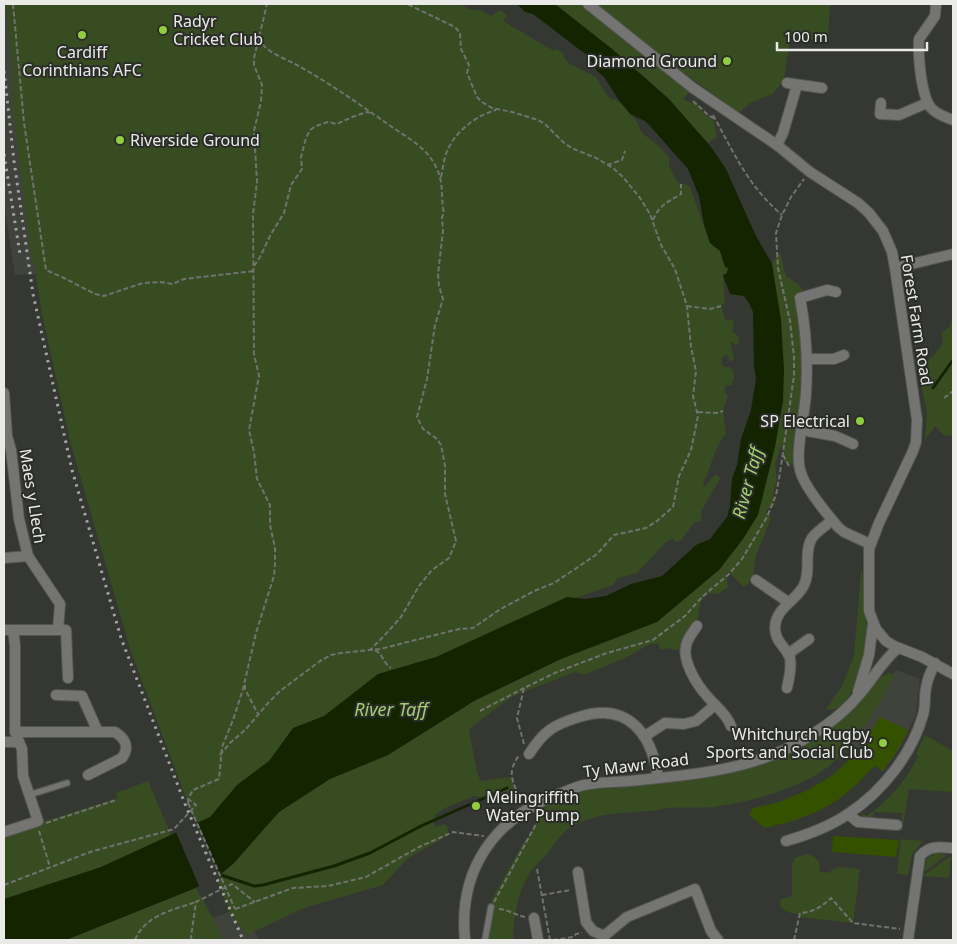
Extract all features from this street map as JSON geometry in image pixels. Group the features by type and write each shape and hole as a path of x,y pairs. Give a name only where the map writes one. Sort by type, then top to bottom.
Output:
{"street":[{"name":"Forest Farm Road","path":"588,4 693,88 777,145 810,172 849,196 869,213 883,231 892,252 895,268 917,430 913,451 870,544 868,556 869,610 883,638 898,648 935,663 953,674"},
{"path":"936,4 935,16 918,39 924,91 931,109 941,116 953,120"},
{"path":"777,145 783,133 792,84 822,88"},
{"path":"881,103 880,114 900,115 928,103"},
{"path":"895,268 953,254"},
{"path":"836,292 827,290 800,298 807,359 806,396 799,457 800,472 832,520 844,532 870,544"},
{"path":"807,359 834,359 844,354"},
{"name":"Maes y Llech","path":"4,393 5,436 11,450 19,519 28,556 60,604 58,630"},
{"path":"802,430 835,436 854,444"},
{"path":"787,688 790,662 788,654 776,636 775,625 780,613 788,602 801,590 806,580 810,542 815,534 832,520"},
{"path":"4,558 28,556"},
{"path":"756,580 788,602"},
{"name":"Ty Mawr Road","path":"857,698 870,655 874,623"},
{"path":"697,626 686,646 686,656 694,678 701,689 724,713 731,726"},
{"path":"4,832 38,821 23,776 22,750 17,737 15,645 8,630 66,630 68,678"},
{"path":"788,654 809,639"},
{"name":"Ty Mawr Road","path":"465,940 464,926 467,892 472,873 480,856 492,839 517,816 542,800 583,785 717,771 785,749 834,720 857,698 885,660 898,648"},
{"path":"786,841 806,835 848,814 877,789 906,752 924,714 926,685 935,663"},
{"path":"56,695 82,696 98,732"},
{"path":"645,736 665,723 684,724 696,721 715,705"},
{"path":"525,750 549,729 568,720 594,713 614,714 632,722 645,736 653,752 658,778"},
{"path":"4,742 17,737 98,732 115,732 121,736 126,742 126,753 122,758 88,775"},
{"path":"848,814 858,822 897,825"},
{"path":"909,935 920,856 928,848 932,847 953,848"},
{"path":"578,872 586,922 593,931 604,938 627,917 694,889 711,931 718,940"},
{"path":"534,918 538,940"}],"lane":[{"path":"30,795 67,782"},
{"path":"485,940 491,908"}],"path":[{"path":"13,4 24,123 46,270 95,294 104,296 143,283 160,282 173,284 184,280 254,271"},
{"path":"267,4 258,36 254,65 262,85 254,131 257,182 253,214 254,354 259,376 250,430 257,479 270,505 270,525 275,548 274,576 256,632 245,682 220,755 219,779 193,790 188,803 235,909 293,888 328,886 366,877 419,847 453,832 486,837"},
{"path":"220,755 230,743 246,730 280,691 330,655 375,650 459,629 473,628 499,610 534,591 554,583 597,554 614,536 652,525 673,507 679,476 691,450 696,431 698,412 694,396 696,371 691,348 687,306 675,269 661,245 653,220 646,206 623,177 596,158 564,144 545,124 512,112 496,110 486,105 478,97 467,73 468,65 461,49 460,33 455,27 408,4"},
{"path":"258,36 264,46 304,69 414,140 434,163 440,178 444,214 442,217 443,231 438,274 443,298 427,379 417,417 423,429 437,439 441,446 445,466 445,494 456,541 449,558 432,570 419,586 401,617 368,651"},
{"path":"440,178 447,151 452,143 477,117 496,110"},
{"path":"254,266 270,234 284,213 291,185 302,169 301,157 310,130 328,122 337,124 345,119 367,112 372,114"},
{"path":"716,120 741,168 758,193 782,215"},
{"path":"607,165 622,160 625,151"},
{"path":"480,711 557,672 607,653 653,640 685,616 742,559 767,517 776,495 794,376 790,321 778,268 776,233 791,197 810,172"},
{"path":"653,220 668,200 681,194 681,184"},
{"path":"687,306 710,309 721,306"},
{"path":"944,398 953,391"},
{"path":"698,412 712,413 723,411"},
{"path":"375,650 380,653 386,665 391,668"},
{"path":"245,682 245,689 258,715"},
{"path":"518,803 520,800 511,773 514,763 525,750 517,714 524,688"},
{"path":"534,918 514,915 507,910 491,908 552,797"},
{"path":"4,884 90,852 174,829 196,805 188,799"},
{"path":"50,866 38,826 116,800"},
{"path":"537,869 552,940 567,939 576,934 593,931"},
{"path":"136,940 139,932 147,922 167,912 196,902 232,884 255,902"},
{"path":"542,895 580,889"},
{"path":"794,940 800,913 811,912 820,908 831,898 853,923 909,935"},
{"path":"190,939 196,902"}],"shaded area":[{"path":"4,4 6,4 39,274 15,275 4,205"},
{"path":"6,4 460,4 471,10 480,10 491,16 500,10 507,15 503,21 554,51 557,49 564,54 564,58 570,64 596,77 606,94 623,105 637,122 642,133 660,147 669,158 669,166 678,183 690,187 710,243 720,251 725,266 728,268 727,273 723,275 725,303 721,306 726,321 730,319 734,321 732,331 739,337 738,343 735,345 730,341 734,359 731,362 726,354 722,358 721,364 725,367 730,367 734,378 731,386 726,385 724,391 728,396 723,410 726,434 716,451 703,484 704,488 714,475 718,475 720,479 700,513 702,517 700,522 695,522 681,540 676,542 672,539 666,542 637,573 618,578 613,585 576,598 196,824 131,652 70,441 42,317 36,274 37,266 33,263 31,253 13,109 13,69"},
{"path":"545,4 582,4 690,91 683,99 691,103 697,103 701,111 714,121 717,137 708,143 647,79 612,49"},
{"name":"Diamond Ground","path":"594,4 830,4 828,41 790,39 784,80 773,94 750,103 739,113 635,37"},
{"path":"780,252 786,276 803,290 801,296 804,366 797,466 784,462 782,444 775,464 777,479 773,495 775,506 766,510 766,513 770,515 770,521 756,555 753,576 747,585 743,587 729,572 726,574 728,587 718,594 712,593 704,598 701,602 697,625 689,628 689,637 685,645 678,650 670,648 661,650 659,643 648,645 625,658 584,675 575,672 511,697 469,729 477,773 481,781 510,777 514,783 515,793 507,801 474,796 447,807 436,814 433,822 436,827 445,824 448,829 447,836 407,859 383,885 304,908 247,935 230,912 216,878 233,864 279,812 330,779 388,755 474,701 561,659 742,529 768,268"},
{"path":"953,317 953,436 943,435 935,426 925,440 927,411 920,374 914,359 918,357 928,361 937,352 942,341 941,333 950,326"},
{"path":"861,572 867,622 864,659 856,684 850,695 843,704 835,709 826,709 842,686 854,656"},
{"path":"896,670 920,679 916,714 901,746 883,772 875,765 870,770 843,744 865,720"},
{"path":"891,673 894,676 860,733 838,759 811,778 776,793 738,803 713,807 667,808 654,811 609,814 580,822 571,827 534,867 526,879 517,904 513,940 484,940 492,899 542,811 550,803 572,793 597,788 705,778 746,769 765,762 831,728 848,715 873,684"},
{"path":"925,735 953,751 953,792 909,789 902,831 900,831 902,813 874,812 873,818 865,818 861,812 867,816 882,804 903,782 914,765 918,756 916,754"},
{"path":"148,781 171,835 4,915 4,834 117,798 116,793"},
{"path":"901,839 923,841 912,854 908,875 897,874"},
{"path":"935,853 947,855 924,872 926,860"},
{"path":"806,854 817,859 820,864 819,871 827,873 838,867 860,869 853,923 798,917 800,914 791,913 780,906 781,899 792,896 792,864 795,858"},
{"path":"951,856 949,878 924,876 924,875"},
{"path":"196,888 223,940 66,940"},
{"path":"234,910 254,930 259,940 223,940 213,918"}],"water":[{"name":"River Taff","path":"517,4 555,4 612,49 669,99 711,147 726,169 755,234 772,264 781,320 784,370 783,401 775,447 758,515 743,539 719,570 657,622 561,659 474,701 388,755 330,779 279,812 233,864 216,878 66,940 4,940 4,899 101,867 210,817 237,785 269,761 293,728 324,716 378,674 436,657 567,597 585,599 606,596 631,584 662,576 696,545 710,539 727,517 730,506 732,479 737,465 741,439 751,410 756,379 753,312 744,296 730,294 723,275 727,273 728,268 725,267 720,251 710,243 704,225 699,196 688,169 645,121 630,114 604,77 597,71 588,56 533,14 525,12"}],"pier":[{"path":"197,820 221,877 200,888 175,830"}],"building":[{"path":"880,717 908,730 895,754 882,771 875,765 839,799 819,811 793,821 765,828 749,815 753,808 779,802 808,790 833,775 859,750"},
{"path":"833,836 899,840 896,857 832,852"}],"waterway":[{"path":"933,388 953,360"},
{"path":"221,875 254,886 334,866 370,853 421,826 507,788"}],"railway":[{"path":"4,71 14,161 33,294 72,470 121,638 185,804 243,940"},
{"path":"4,154 20,254"}],"place":[{"name":"Radyr Cricket Club","path":"163,30"},
{"name":"Cardiff Corinthians AFC","path":"82,35"},
{"name":"Diamond Ground","path":"727,61"},
{"name":"Riverside Ground","path":"120,140"},
{"name":"SP Electrical","path":"860,421"},
{"name":"Whitchurch Rugby, Sports and Social Club","path":"883,743"},
{"name":"Melingriffith Water Pump","path":"476,806"}]}
